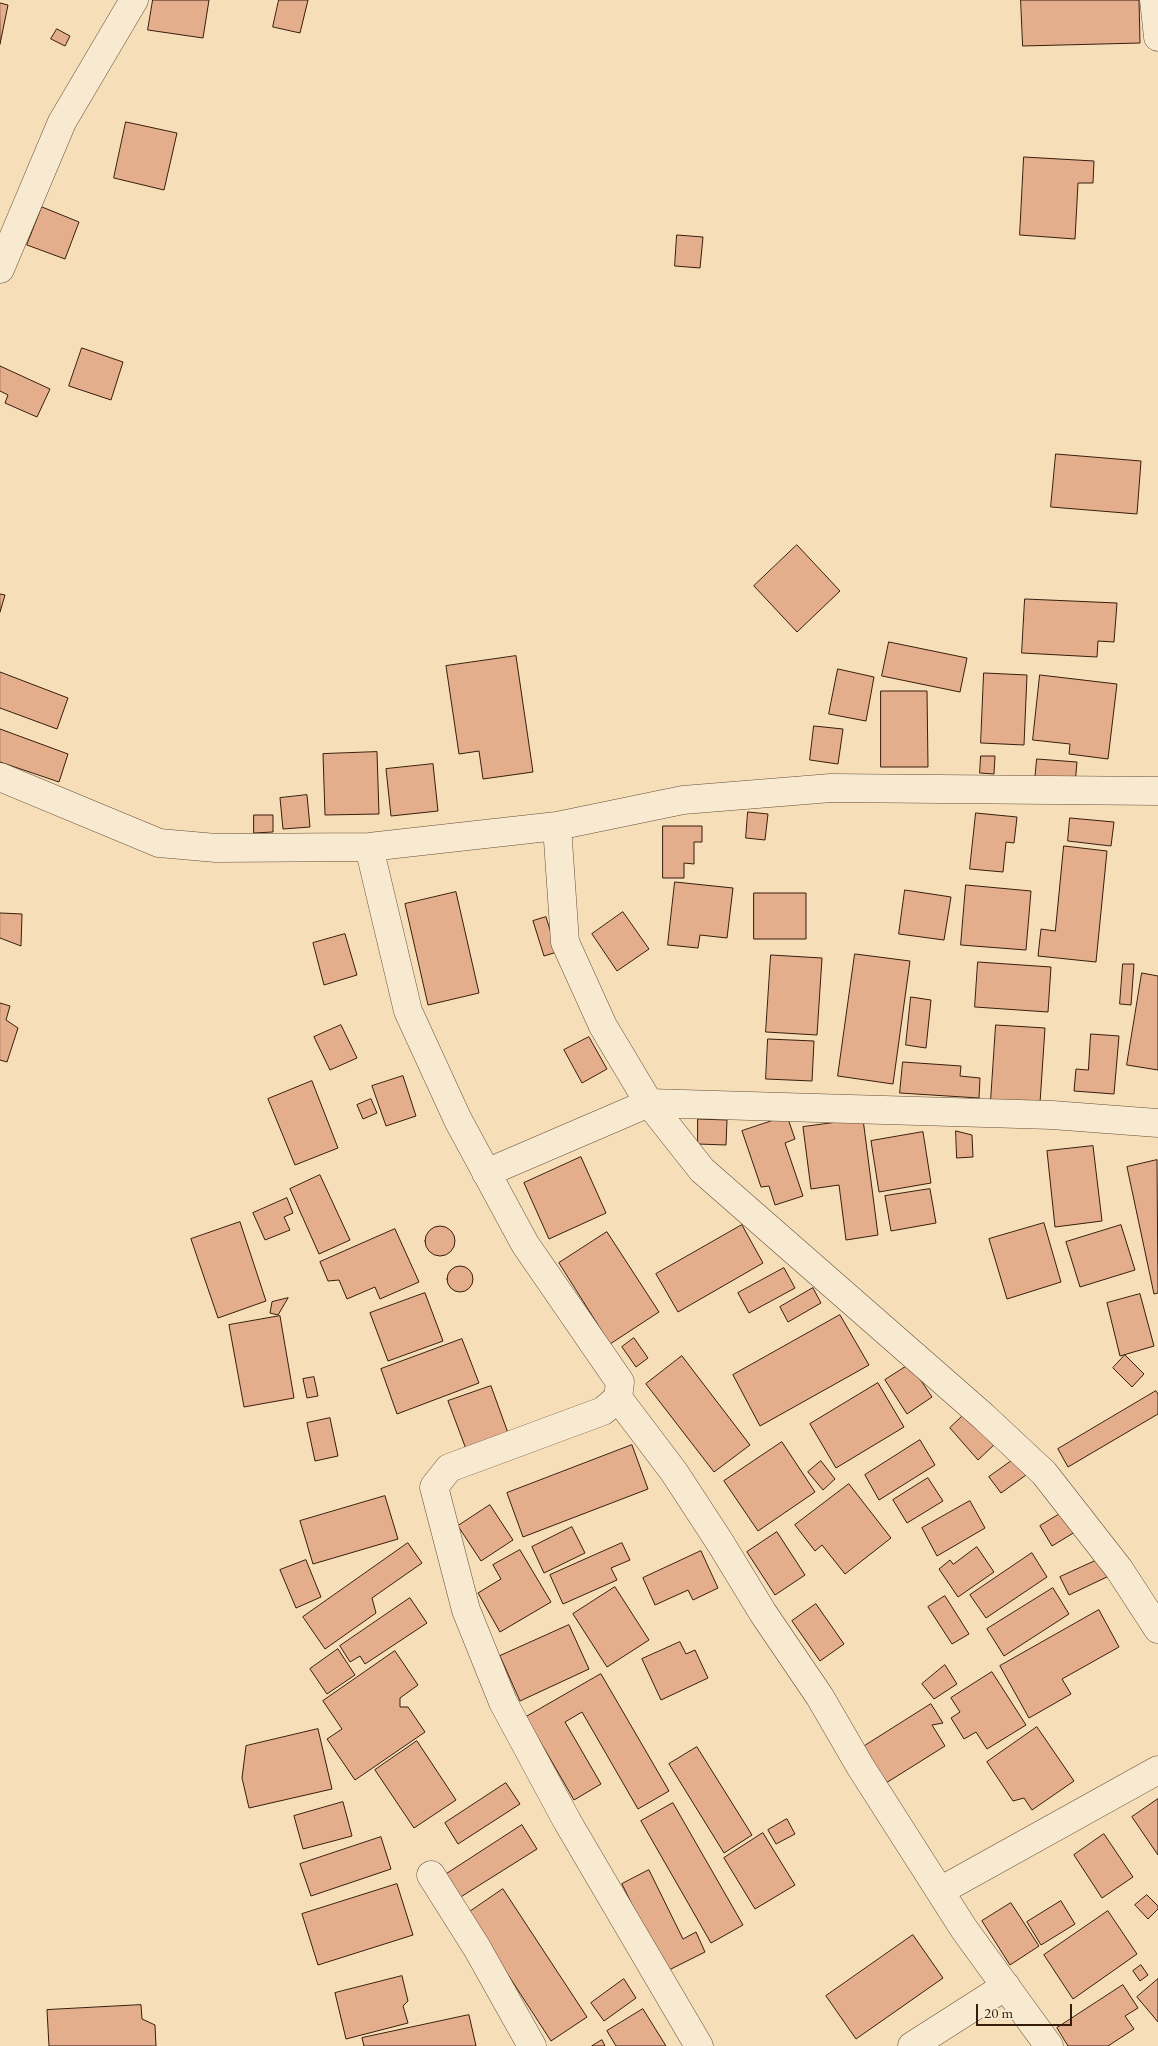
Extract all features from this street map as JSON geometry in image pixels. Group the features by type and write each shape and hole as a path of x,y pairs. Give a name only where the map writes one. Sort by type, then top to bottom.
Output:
{"street":[{"path":"0,269 62,122 134,0"},
{"path":"1154,0 1158,37"},
{"path":"0,777 159,844 216,848 369,847 557,826 683,800 831,788 1158,791"},
{"path":"557,826 565,942 603,1026 649,1103 702,1170 982,1416 1044,1473 1119,1569 1158,1629"},
{"path":"369,847 408,1011 458,1120 525,1244 620,1382 618,1398 603,1411 448,1468 434,1488 466,1610 503,1702 567,1821 699,2046"},
{"path":"486,1173 649,1103 1052,1114 1158,1122"},
{"path":"618,1398 680,1480 722,1544 763,1613 820,1697 860,1766 964,1929 1049,2046"},
{"path":"940,1891 1158,1770"},
{"path":"431,1875 477,1948 532,2046"},
{"path":"912,2046 1006,1986"}],"building":[{"path":"153,0 209,0 203,38 148,30"},
{"path":"279,0 308,0 300,33 273,27"},
{"path":"1021,0 1139,0 1140,43 1023,46"},
{"path":"0,3 8,5 0,44"},
{"path":"57,29 70,36 65,46 51,39"},
{"path":"126,122 177,133 164,190 114,178"},
{"path":"1024,157 1094,161 1093,183 1078,183 1075,239 1020,235"},
{"path":"42,207 79,222 65,259 27,245"},
{"path":"677,235 703,237 700,268 675,266"},
{"path":"82,348 123,362 111,400 69,386"},
{"path":"0,366 50,389 37,417 5,403 8,395 0,391"},
{"path":"1056,454 1141,461 1137,514 1051,507"},
{"path":"797,545 840,591 797,632 754,586"},
{"path":"0,594 5,595 0,612"},
{"path":"1025,599 1117,603 1114,642 1098,641 1097,657 1022,653"},
{"path":"889,642 967,658 960,692 882,676"},
{"path":"516,656 533,772 483,779 479,751 459,754 446,666"},
{"path":"838,669 874,677 866,721 829,714"},
{"path":"0,672 68,698 57,729 0,708"},
{"path":"984,673 1027,675 1024,745 981,743"},
{"path":"1040,675 1117,684 1108,759 1069,754 1070,744 1033,740"},
{"path":"881,691 927,691 928,767 881,767"},
{"path":"814,726 843,729 838,764 810,760"},
{"path":"0,729 68,754 59,782 0,762"},
{"path":"377,752 379,814 325,815 323,754"},
{"path":"981,756 995,756 994,774 980,773"},
{"path":"1037,759 1077,762 1075,784 1035,781"},
{"path":"433,764 438,811 391,816 386,769"},
{"path":"307,795 310,827 283,829 280,798"},
{"path":"748,812 768,814 765,840 746,838"},
{"path":"976,813 1017,817 1014,843 1006,842 1003,872 970,869"},
{"path":"254,815 273,815 273,832 254,833"},
{"path":"1070,818 1114,822 1111,846 1068,841"},
{"path":"663,826 702,826 702,842 694,842 694,864 684,863 684,878 663,878"},
{"path":"1064,846 1107,851 1096,962 1038,956 1041,929 1055,931"},
{"path":"675,882 733,888 727,938 700,935 698,948 668,945"},
{"path":"966,885 1031,891 1026,950 961,945"},
{"path":"905,890 951,897 944,940 899,934"},
{"path":"456,892 479,993 428,1005 405,904"},
{"path":"754,893 806,893 806,939 754,939"},
{"path":"623,912 649,949 617,971 592,934"},
{"path":"0,913 22,914 21,946 0,938"},
{"path":"546,917 557,952 544,956 533,921"},
{"path":"345,934 357,975 324,985 313,943"},
{"path":"855,954 910,961 893,1084 838,1076"},
{"path":"771,955 822,958 817,1035 766,1032"},
{"path":"978,962 1051,967 1048,1012 975,1007"},
{"path":"1123,964 1134,964 1131,1005 1120,1004"},
{"path":"1142,973 1158,976 1158,1070 1127,1065"},
{"path":"911,997 931,1000 926,1048 906,1045"},
{"path":"0,1003 10,1006 6,1020 18,1028 7,1062 0,1060"},
{"path":"341,1025 357,1058 330,1070 314,1037"},
{"path":"996,1025 1045,1028 1040,1103 991,1100"},
{"path":"1091,1034 1119,1036 1114,1094 1074,1091 1076,1069 1088,1070"},
{"path":"589,1037 607,1069 582,1083 564,1050"},
{"path":"768,1039 814,1041 812,1081 766,1079"},
{"path":"903,1062 961,1066 960,1076 980,1078 979,1098 900,1093"},
{"path":"403,1076 416,1116 386,1126 372,1086"},
{"path":"312,1081 338,1148 295,1165 268,1099"},
{"path":"371,1099 377,1113 363,1119 357,1105"},
{"path":"787,1116 795,1139 785,1143 803,1196 775,1205 769,1186 761,1187 742,1131"},
{"path":"698,1119 727,1120 726,1145 698,1144"},
{"path":"863,1119 878,1235 846,1240 839,1185 811,1189 803,1127"},
{"path":"956,1131 972,1135 973,1157 957,1158"},
{"path":"923,1132 931,1183 879,1192 871,1141"},
{"path":"1093,1146 1102,1221 1055,1227 1047,1151"},
{"path":"581,1157 606,1213 549,1239 524,1183"},
{"path":"1157,1160 1158,1293 1154,1294 1127,1167"},
{"path":"320,1175 350,1240 319,1254 290,1189"},
{"path":"930,1189 936,1223 891,1231 885,1196"},
{"path":"287,1198 293,1213 284,1217 290,1230 265,1240 253,1213"},
{"path":"240,1222 266,1301 218,1318 191,1239"},
{"path":"1044,1223 1061,1282 1007,1299 989,1239"},
{"path":"742,1225 763,1263 678,1312 656,1274"},
{"path":"1121,1225 1135,1270 1080,1287 1066,1242"},
{"path":"440,1226 451,1230 455,1241 451,1252 440,1256 429,1252 425,1241 429,1230"},
{"path":"395,1229 419,1282 380,1299 375,1287 347,1299 339,1280 328,1281 320,1262"},
{"path":"607,1232 659,1312 610,1344 559,1263"},
{"path":"460,1266 469,1270 473,1279 469,1288 460,1292 451,1288 447,1279 451,1270"},
{"path":"784,1268 795,1288 749,1313 738,1293"},
{"path":"813,1288 821,1303 788,1322 780,1307"},
{"path":"425,1293 443,1341 388,1361 370,1313"},
{"path":"1140,1294 1154,1346 1120,1356 1107,1303"},
{"path":"288,1298 278,1315 270,1313 272,1302"},
{"path":"840,1315 869,1365 760,1426 733,1375"},
{"path":"280,1316 294,1398 244,1407 229,1325"},
{"path":"634,1338 648,1358 636,1367 622,1347"},
{"path":"462,1339 479,1383 397,1414 381,1369"},
{"path":"1125,1355 1144,1374 1132,1387 1113,1368"},
{"path":"682,1356 750,1445 714,1472 646,1384"},
{"path":"910,1364 932,1397 907,1414 885,1380"},
{"path":"314,1377 318,1396 307,1398 303,1379"},
{"path":"878,1383 904,1427 836,1468 810,1424"},
{"path":"491,1386 508,1433 466,1449 448,1401"},
{"path":"1156,1391 1158,1394 1158,1414 1068,1467 1058,1449"},
{"path":"969,1410 997,1442 978,1460 950,1428"},
{"path":"330,1418 338,1456 315,1461 307,1423"},
{"path":"920,1440 935,1465 879,1500 865,1475"},
{"path":"782,1442 815,1492 758,1531 724,1481"},
{"path":"632,1445 648,1489 523,1537 507,1493"},
{"path":"1017,1457 1033,1470 1001,1493 989,1477"},
{"path":"821,1461 835,1479 823,1490 808,1472"},
{"path":"928,1478 943,1501 907,1523 893,1500"},
{"path":"849,1484 891,1538 845,1574 822,1545 815,1551 795,1525"},
{"path":"385,1496 398,1539 313,1564 300,1521"},
{"path":"970,1501 985,1528 937,1556 922,1528"},
{"path":"490,1505 513,1540 481,1561 458,1526"},
{"path":"1063,1512 1075,1532 1052,1546 1040,1526"},
{"path":"572,1527 585,1553 544,1573 532,1547"},
{"path":"777,1532 805,1575 775,1595 747,1552"},
{"path":"408,1543 422,1563 372,1598 376,1613 325,1649 303,1617"},
{"path":"622,1543 630,1560 611,1568 617,1580 563,1604 550,1575"},
{"path":"977,1547 994,1572 958,1597 939,1569 950,1560 953,1564"},
{"path":"520,1550 551,1602 500,1632 478,1593 501,1579 493,1565"},
{"path":"701,1551 718,1588 693,1600 688,1590 655,1605 643,1578"},
{"path":"1032,1553 1047,1577 986,1618 970,1595"},
{"path":"306,1560 321,1597 296,1608 280,1570"},
{"path":"1095,1561 1111,1575 1069,1595 1060,1577"},
{"path":"615,1587 649,1640 607,1667 573,1614"},
{"path":"1053,1588 1069,1614 1004,1656 987,1629"},
{"path":"945,1596 969,1634 952,1644 928,1607"},
{"path":"410,1598 427,1623 365,1664 360,1656 350,1662 340,1646"},
{"path":"816,1604 844,1644 820,1661 792,1621"},
{"path":"1099,1610 1119,1647 1062,1679 1071,1694 1029,1718 1000,1666"},
{"path":"569,1625 589,1669 520,1701 500,1656"},
{"path":"680,1642 686,1654 695,1650 708,1678 661,1700 642,1659"},
{"path":"338,1649 355,1675 327,1694 310,1669"},
{"path":"395,1651 418,1685 400,1698 400,1707 408,1707 425,1732 355,1780 327,1739 342,1729 323,1701"},
{"path":"945,1665 957,1684 934,1699 922,1684"},
{"path":"992,1672 1026,1725 987,1749 976,1732 964,1739 951,1718 960,1712 951,1698"},
{"path":"601,1674 669,1791 638,1809 582,1712 565,1722 601,1784 574,1800 526,1717"},
{"path":"931,1704 943,1723 932,1725 945,1746 886,1783 863,1747"},
{"path":"1037,1727 1074,1781 1032,1810 1024,1798 1013,1801 987,1762"},
{"path":"318,1729 332,1789 249,1808 242,1778 246,1746"},
{"path":"417,1741 456,1800 414,1828 375,1770"},
{"path":"697,1747 752,1835 724,1853 669,1764"},
{"path":"506,1783 520,1804 458,1844 445,1823"},
{"path":"1158,1799 1158,1855 1132,1817"},
{"path":"343,1802 352,1836 303,1849 294,1816"},
{"path":"673,1803 743,1925 711,1943 641,1821"},
{"path":"787,1819 795,1834 776,1844 768,1830"},
{"path":"522,1825 537,1849 459,1898 445,1875"},
{"path":"763,1833 795,1885 755,1909 724,1858"},
{"path":"1104,1834 1133,1877 1102,1898 1074,1855"},
{"path":"381,1837 391,1869 311,1896 300,1864"},
{"path":"649,1870 683,1939 696,1932 705,1952 665,1972 622,1884"},
{"path":"397,1884 413,1935 318,1965 302,1914"},
{"path":"503,1889 587,2017 551,2041 468,1913"},
{"path":"1147,1895 1158,1906 1158,1909 1148,1919 1135,1905"},
{"path":"1061,1901 1075,1924 1041,1945 1027,1922"},
{"path":"1011,1903 1039,1946 1010,1965 982,1921"},
{"path":"1108,1911 1137,1954 1073,1999 1044,1955"},
{"path":"913,1935 943,1978 856,2039 826,1996"},
{"path":"1141,1965 1148,1975 1140,1981 1133,1971"},
{"path":"402,1976 408,2001 403,2006 408,2023 346,2039 335,1993"},
{"path":"624,1979 636,1998 604,2021 591,2003"},
{"path":"1158,1979 1158,2022 1137,1997"},
{"path":"1123,1985 1138,2008 1125,2016 1134,2029 1108,2046 1068,2046 1057,2028"},
{"path":"141,2005 142,2019 155,2025 156,2046 49,2046 47,2010"},
{"path":"643,2009 666,2046 616,2046 607,2031"},
{"path":"469,2015 476,2046 364,2046 362,2038"},
{"path":"602,2040 605,2046 592,2046"}]}
